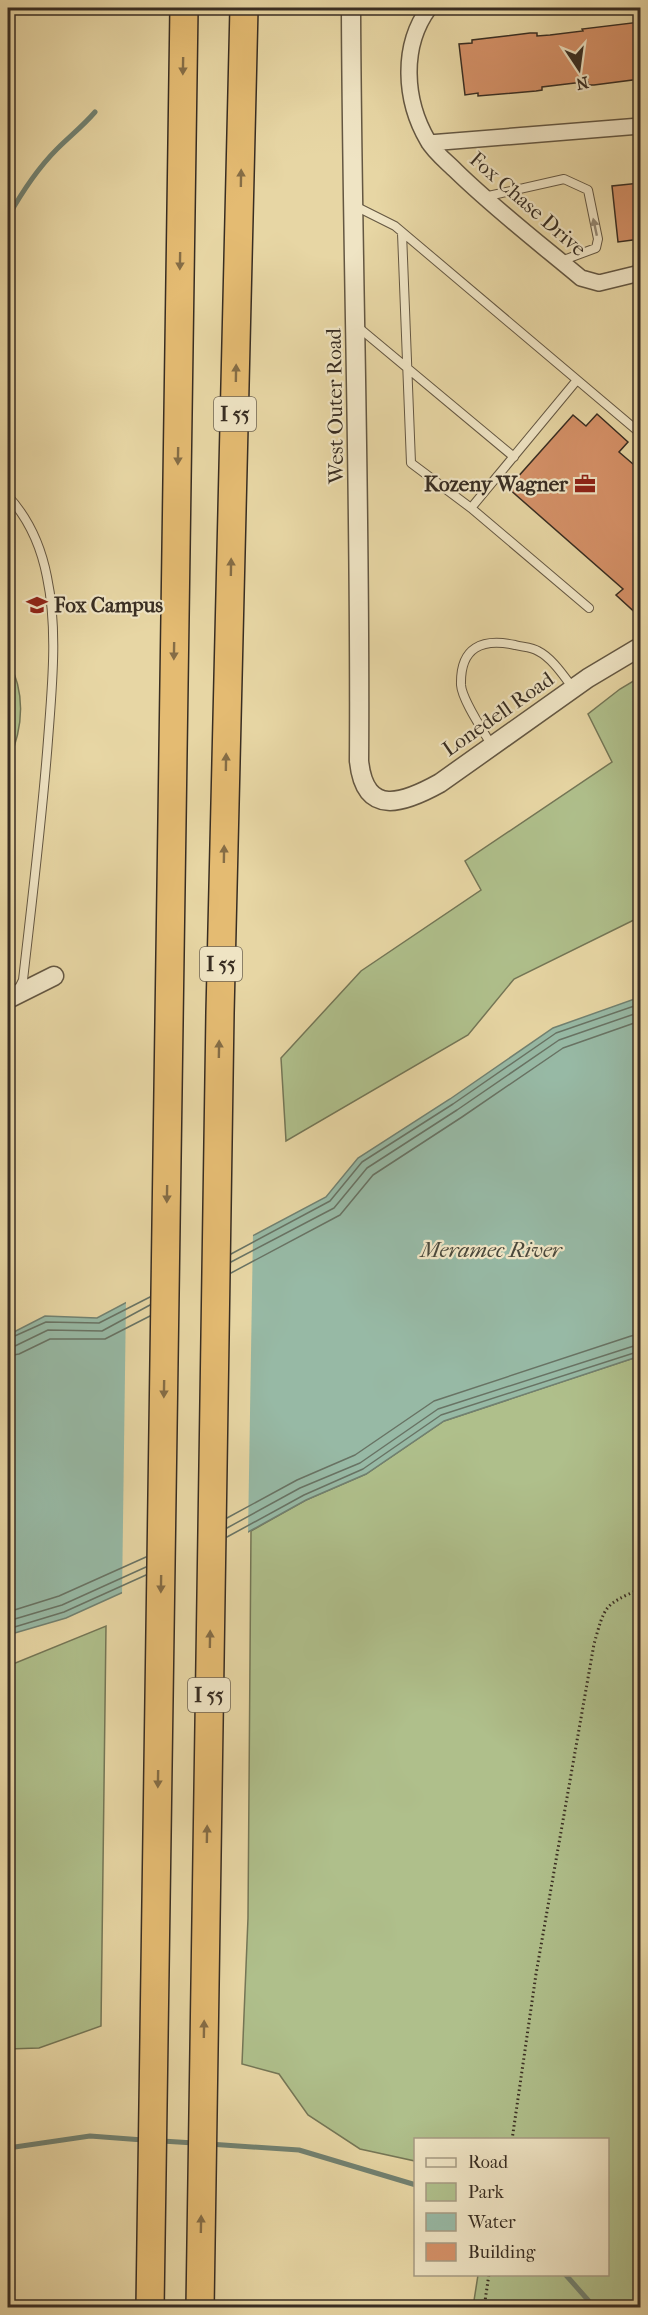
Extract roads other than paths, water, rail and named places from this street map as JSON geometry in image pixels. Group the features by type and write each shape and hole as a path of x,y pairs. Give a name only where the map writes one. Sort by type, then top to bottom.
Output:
{"highway":[{"name":"I 55","path":"150,2307 184,8"},
{"name":"I 55","path":"200,2295 218,1108 244,8"}],"street":[{"name":"West Outer Road","path":"351,8 352,204 360,590 359,761 363,782 377,798"},
{"name":"Fox Chase Drive","path":"429,8 414,34 409,60 409,82 416,117 429,143 484,197 581,278 599,283 640,273"},
{"name":"Fox Chase Drive","path":"429,143 640,126"},
{"name":"Lonedell Road","path":"377,798 393,801 418,795 441,783 610,664 640,647"},
{"path":"12,996 54,976"}],"lane":[{"path":"484,197 564,179 588,190 598,239 596,248 561,261"},
{"path":"352,204 395,226 640,433"},
{"path":"402,233 411,463 471,508 589,608"},
{"path":"355,325 514,456"},
{"path":"471,508 578,380"},
{"path":"8,496 23,513 33,533 47,575 53,614 51,703 43,806 23,980 12,996"},
{"path":"492,746 461,687 463,662 470,650 487,643 508,644 538,651 557,667 574,689"}],"water":[{"name":"Meramec River","path":"640,997 640,1356 444,1421 366,1474 306,1500 212,1552 66,1618 8,1635 8,1335 45,1316 97,1318 326,1197 358,1158 450,1099 553,1028"}],"waterway":[{"path":"8,217 24,190 43,165 95,112"},
{"path":"8,2148 90,2136 143,2140"},
{"path":"162,2141 194,2143"},
{"path":"209,2144 299,2150 414,2184"},
{"path":"567,2276 595,2308"}],"place":[{"name":"Kozeny Wagner","path":"585,484"},
{"name":"Fox Campus","path":"37,605"}]}
